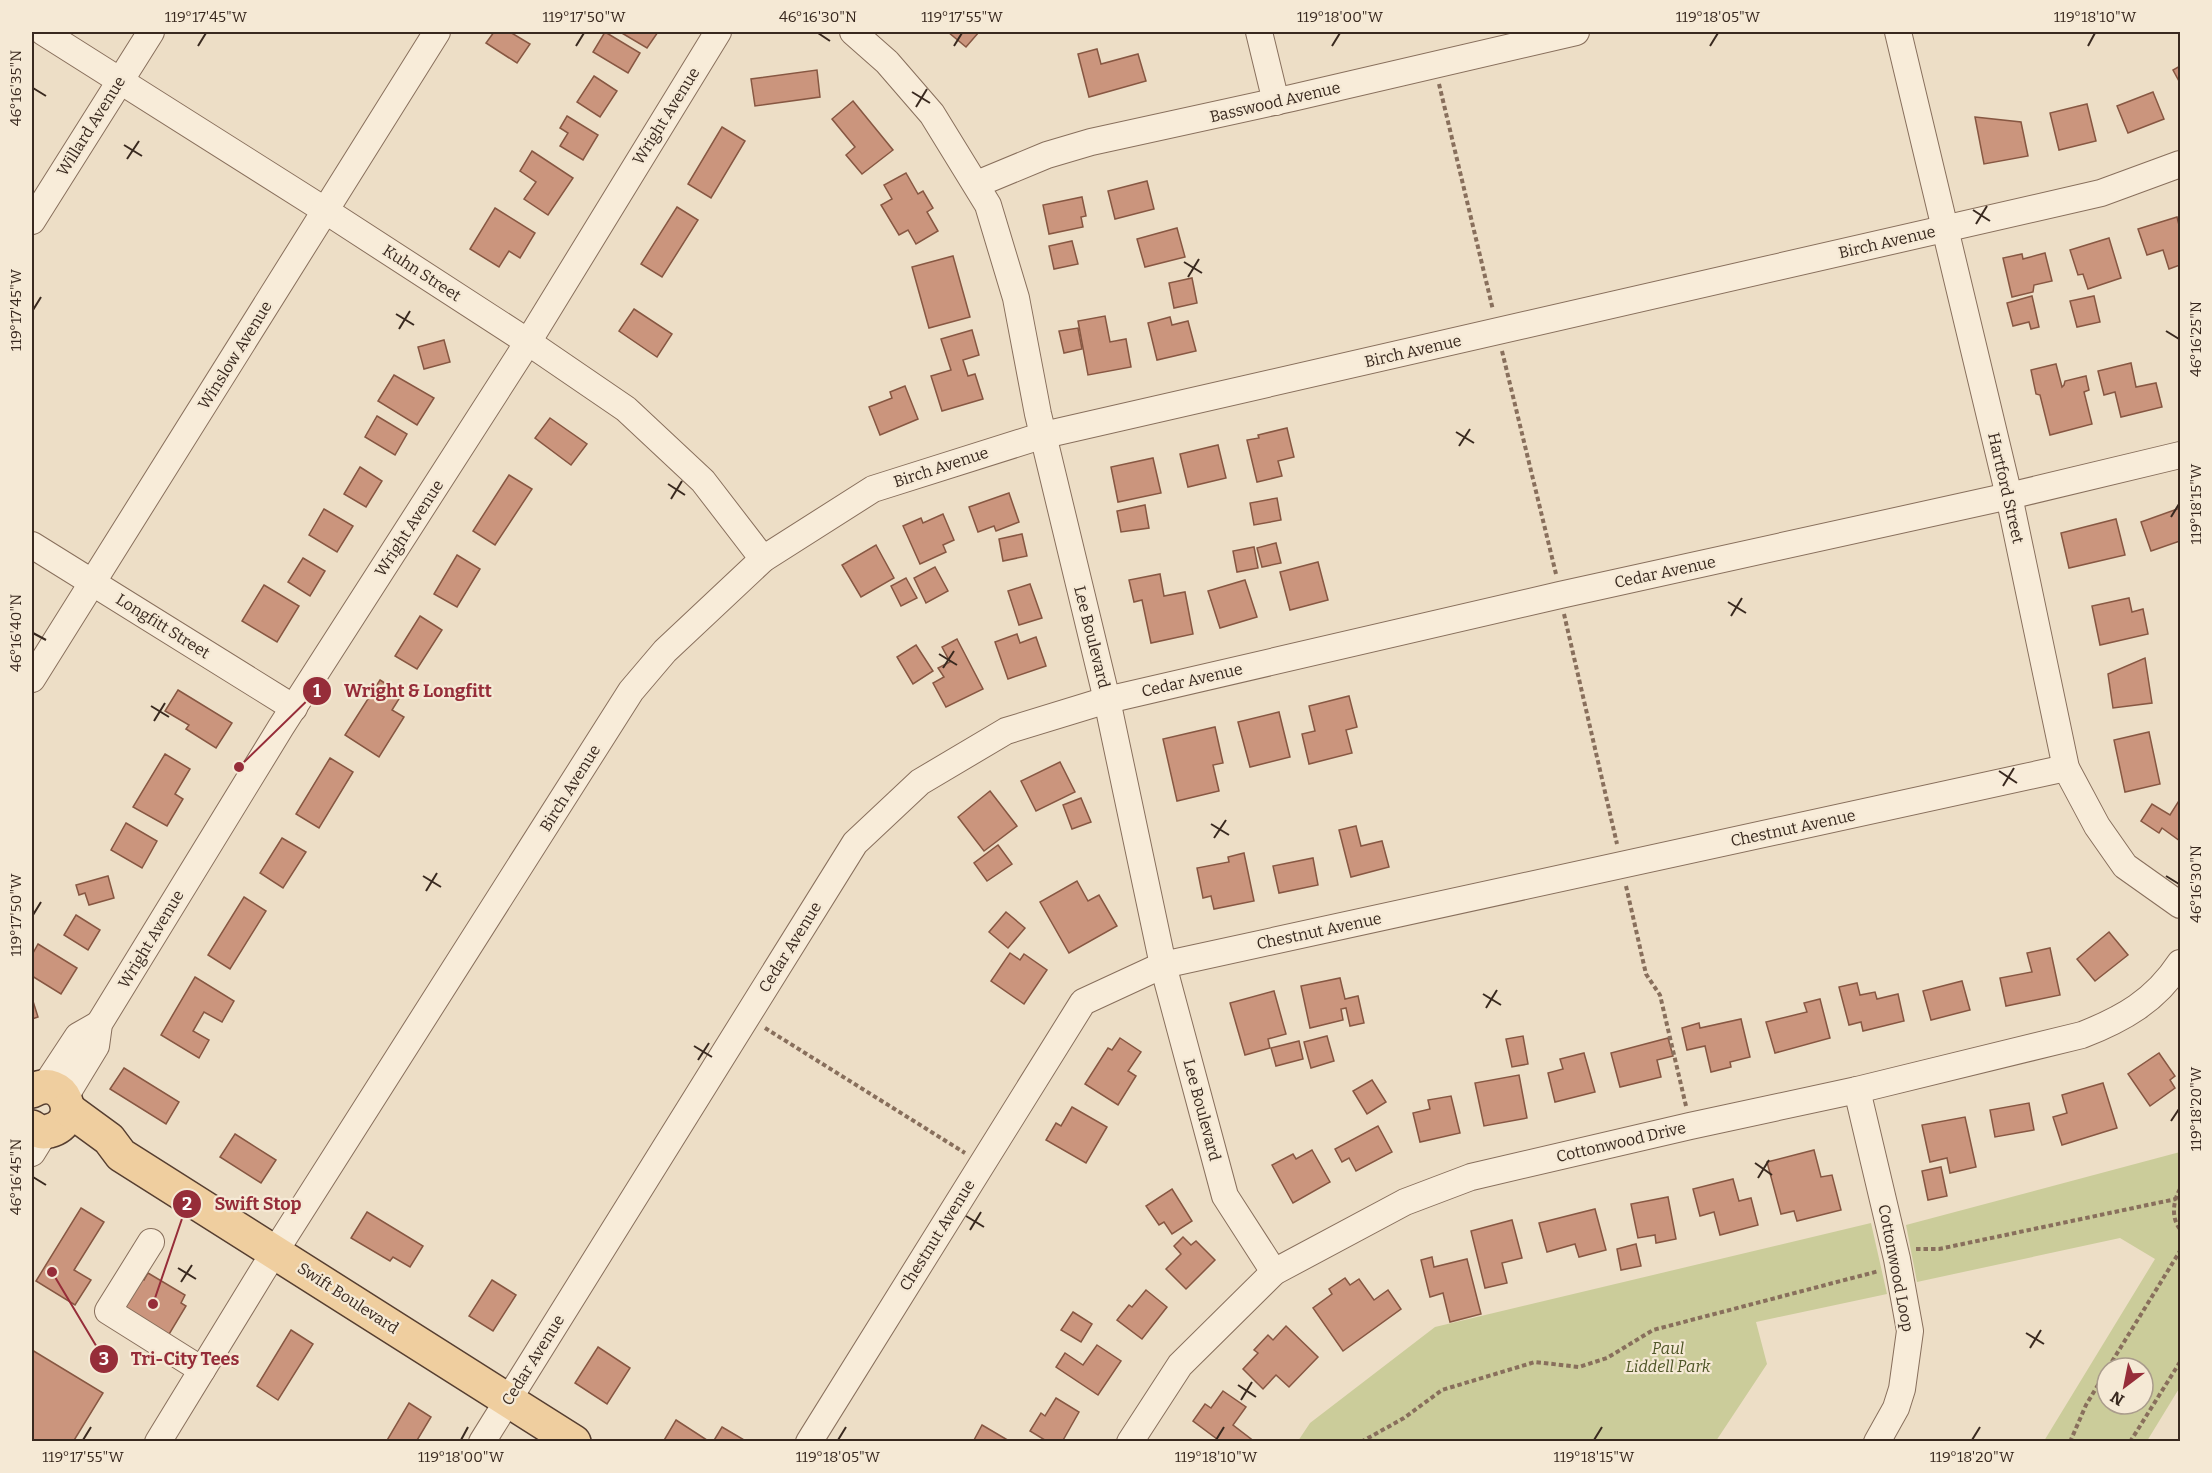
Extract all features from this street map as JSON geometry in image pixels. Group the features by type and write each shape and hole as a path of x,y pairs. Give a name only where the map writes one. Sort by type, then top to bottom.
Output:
{"main road":[{"name":"Swift Boulevard","path":"43,1110 109,1139 121,1155 574,1442"}],"street":[{"name":"Kuhn Street","path":"43,32 326,211 528,342 626,409 703,481 763,559"},
{"name":"Willard Avenue","path":"32,220 151,32"},
{"name":"Winslow Avenue","path":"32,679 437,32"},
{"name":"Wright Avenue","path":"43,1110 96,1046 99,1024 294,708 528,342 718,32"},
{"name":"Lee Boulevard","path":"853,32 887,62 932,114 988,205 1016,298 1044,435 1107,700 1163,965 1225,1196 1274,1272"},
{"path":"1259,32 1276,102"},
{"name":"Basswood Avenue","path":"977,184 1047,155 1074,147 1576,32"},
{"name":"Hartford Street","path":"1898,32 2009,496 2066,768 2097,826 2125,866 2181,905"},
{"name":"Birch Avenue","path":"158,1442 275,1252 631,691 665,651 763,559 873,489 1044,435 2101,193 2181,164"},
{"name":"Cedar Avenue","path":"482,1442 855,843 920,782 1006,731 1107,700 2181,455"},
{"name":"Longfitt Street","path":"32,545 294,708"},
{"name":"Chestnut Avenue","path":"808,1442 1083,1002 1163,965 2066,768"},
{"name":"Cottonwood Drive","path":"1130,1442 1180,1365 1274,1272 1405,1202 1471,1177 1857,1090 2082,1035 2116,1022 2146,1001 2171,978 2181,963"},
{"name":"Cottonwood Loop","path":"1857,1090 1897,1259 1910,1331 1902,1389 1896,1408 1877,1442"},
{"path":"151,1242 108,1311 202,1370"}],"path":[{"path":"1439,82 1494,314"},
{"path":"1502,350 1557,581"},
{"path":"1563,613 1617,844"},
{"path":"1625,880 1646,974 1660,995 1687,1109"},
{"path":"763,1027 965,1154"},
{"path":"2181,1190 2173,1208 2177,1225 2181,1229"},
{"path":"1915,1248 1939,1250 2176,1199"},
{"path":"2116,1356 2181,1251"},
{"path":"1361,1442 1404,1418 1442,1390 1534,1362 1579,1367 1607,1358 1653,1330 1880,1271"},
{"path":"2130,1442 2181,1362"},
{"path":"2070,1442 2095,1390"}],"green space":[{"path":"2180,1152 2180,1387 2147,1441 2044,1441 2095,1357 2095,1416 2155,1416 2155,1356 2096,1356 2155,1259 2120,1238 1917,1282 1906,1225"},
{"name":"Paul Liddell Park","path":"1871,1223 1887,1294 1756,1322 1767,1364 1716,1441 1298,1441 1310,1423 1435,1327"}],"building":[{"path":"494,32 510,32 530,44 517,63 486,43"},
{"path":"605,32 640,53 628,73 593,52"},
{"path":"620,32 658,32 647,48"},
{"path":"948,32 979,32 966,47"},
{"path":"1097,49 1101,64 1138,54 1146,81 1089,97 1078,54"},
{"path":"2180,66 2180,83 2173,70"},
{"path":"817,70 820,97 755,106 751,79"},
{"path":"594,76 617,91 600,117 577,102"},
{"path":"2153,92 2164,119 2128,133 2117,106"},
{"path":"853,101 893,150 862,174 846,155 855,147 832,119"},
{"path":"2087,104 2096,141 2059,150 2050,113"},
{"path":"567,116 598,135 583,160 560,146 568,133 560,128"},
{"path":"1975,117 2021,122 2028,156 1984,164"},
{"path":"722,127 745,141 711,198 688,184"},
{"path":"532,151 573,178 548,215 524,199 536,182 520,171"},
{"path":"906,173 918,194 923,191 933,208 927,212 938,231 916,244 908,230 899,235 881,205 892,199 884,185"},
{"path":"1147,181 1154,209 1115,219 1108,191"},
{"path":"1082,197 1086,216 1081,217 1083,227 1049,234 1043,205"},
{"path":"677,207 698,220 662,277 641,264"},
{"path":"495,208 535,233 520,258 509,251 499,267 470,249"},
{"path":"2177,217 2180,229 2180,265 2169,269 2163,250 2147,255 2138,229"},
{"path":"1177,228 1185,257 1145,267 1137,239"},
{"path":"2109,238 2121,278 2088,289 2083,274 2078,275 2070,250"},
{"path":"1072,241 1078,264 1054,269 1049,246"},
{"path":"2045,253 2052,281 2034,285 2033,292 2012,297 2003,258 2022,254 2023,259"},
{"path":"953,256 970,317 929,328 912,267"},
{"path":"1192,278 1197,303 1174,308 1169,283"},
{"path":"2032,296 2039,327 2031,329 2029,322 2013,326 2007,303"},
{"path":"2094,296 2100,322 2077,327 2070,301"},
{"path":"634,309 672,334 657,357 619,331"},
{"path":"1105,316 1110,342 1126,339 1131,367 1088,375 1078,321"},
{"path":"1170,317 1172,325 1188,321 1196,351 1157,360 1148,323"},
{"path":"1078,328 1082,349 1064,353 1059,331"},
{"path":"972,330 979,355 963,360 968,376 975,374 983,399 942,411 931,376 951,370 941,339"},
{"path":"444,340 450,362 424,369 418,347"},
{"path":"2131,363 2136,387 2156,383 2162,407 2121,417 2115,392 2104,395 2098,371"},
{"path":"2056,364 2062,387 2065,381 2086,376 2089,390 2084,392 2092,424 2050,435 2040,395 2036,394 2031,370"},
{"path":"394,375 434,398 417,425 378,401"},
{"path":"905,386 918,419 880,435 869,407 892,398 890,392"},
{"path":"377,416 407,434 395,455 365,437"},
{"path":"550,418 587,444 571,465 535,438"},
{"path":"1287,428 1294,457 1278,461 1282,476 1257,482 1247,440"},
{"path":"1218,445 1226,478 1188,487 1180,454"},
{"path":"1153,458 1161,493 1118,502 1111,467"},
{"path":"360,467 382,481 366,507 344,494"},
{"path":"509,475 532,489 495,545 473,531"},
{"path":"1009,493 1019,522 996,531 994,526 978,532 969,507"},
{"path":"1277,498 1281,520 1254,525 1250,503"},
{"path":"1145,505 1149,528 1121,532 1117,511"},
{"path":"2180,508 2180,541 2151,551 2141,522"},
{"path":"324,509 353,526 337,552 309,535"},
{"path":"943,514 954,540 943,545 946,552 920,564 903,526 921,518 923,523"},
{"path":"2116,519 2125,555 2069,568 2061,533"},
{"path":"1022,534 1027,556 1003,561 999,539"},
{"path":"1276,543 1281,563 1262,567 1257,548"},
{"path":"876,545 894,578 861,597 842,565"},
{"path":"1254,547 1258,568 1237,572 1233,551"},
{"path":"457,555 480,569 457,607 434,594"},
{"path":"303,558 325,571 310,596 288,582"},
{"path":"1318,562 1328,600 1290,610 1280,572"},
{"path":"935,567 948,591 926,603 914,578"},
{"path":"1160,574 1164,596 1185,592 1193,634 1151,643 1142,600 1134,602 1129,580"},
{"path":"906,578 917,598 901,606 891,586"},
{"path":"1245,580 1257,617 1220,628 1208,591"},
{"path":"1030,584 1042,618 1019,625 1008,591"},
{"path":"264,585 299,606 277,642 242,621"},
{"path":"2129,598 2132,612 2143,609 2148,634 2100,645 2092,606"},
{"path":"420,616 442,630 417,669 395,656"},
{"path":"1017,634 1020,643 1036,637 1046,666 1008,679 995,642"},
{"path":"957,639 983,689 946,707 933,683 944,677 938,668 950,662 942,647"},
{"path":"916,645 933,671 913,684 897,657"},
{"path":"2145,658 2152,703 2113,708 2108,674"},
{"path":"380,680 402,694 392,710 404,717 379,757 345,735"},
{"path":"178,690 232,723 216,748 186,729 189,725 165,711"},
{"path":"1349,696 1357,727 1346,730 1352,753 1309,764 1302,734 1315,731 1309,706"},
{"path":"1279,712 1290,757 1250,767 1238,722"},
{"path":"1215,727 1223,763 1213,765 1219,791 1177,801 1163,739"},
{"path":"2149,732 2160,784 2125,792 2114,740"},
{"path":"165,754 190,769 175,794 183,799 167,826 133,807"},
{"path":"330,758 353,772 319,828 296,814"},
{"path":"1060,762 1075,792 1036,811 1021,781"},
{"path":"990,791 1017,826 984,851 958,817"},
{"path":"1081,798 1091,822 1072,829 1063,805"},
{"path":"2180,799 2180,841 2162,828 2159,833 2141,821 2152,804 2170,815"},
{"path":"126,823 157,841 142,868 111,850"},
{"path":"1356,826 1361,846 1382,841 1389,867 1351,877 1339,830"},
{"path":"282,838 306,852 283,888 260,873"},
{"path":"998,845 1012,864 987,881 974,863"},
{"path":"1244,853 1254,901 1214,909 1211,896 1203,898 1197,868 1229,862 1228,857"},
{"path":"1313,858 1318,885 1279,893 1273,866"},
{"path":"108,876 114,898 89,905 85,893 79,895 76,885"},
{"path":"1077,881 1088,901 1099,895 1117,926 1069,953 1040,902"},
{"path":"244,897 266,911 230,969 208,955"},
{"path":"1006,912 1025,928 1008,948 989,932"},
{"path":"76,915 100,930 88,950 64,935"},
{"path":"2109,932 2128,955 2095,981 2077,959"},
{"path":"38,944 77,968 61,994 32,976 32,955"},
{"path":"2050,948 2060,995 2006,1006 2000,978 2032,972 2027,953"},
{"path":"1010,953 1020,960 1024,954 1047,970 1024,1004 991,981"},
{"path":"195,977 234,1001 222,1022 204,1012 193,1031 209,1040 199,1058 161,1035"},
{"path":"1340,978 1345,999 1358,996 1364,1023 1350,1026 1346,1008 1341,1009 1343,1020 1310,1028 1301,986"},
{"path":"1962,981 1970,1010 1931,1020 1923,991"},
{"path":"1857,983 1860,995 1875,992 1877,999 1898,994 1904,1021 1863,1031 1861,1022 1849,1025 1839,987"},
{"path":"1274,991 1286,1034 1268,1039 1270,1048 1245,1055 1230,1003"},
{"path":"32,998 38,1017 32,1019"},
{"path":"1820,999 1830,1038 1775,1053 1766,1022 1807,1012 1804,1003"},
{"path":"1741,1019 1750,1057 1730,1062 1731,1067 1711,1072 1705,1046 1687,1050 1682,1028 1699,1023 1700,1028"},
{"path":"1327,1036 1334,1061 1311,1068 1304,1042"},
{"path":"1523,1036 1528,1064 1512,1067 1506,1039"},
{"path":"1120,1038 1141,1052 1128,1071 1136,1076 1118,1105 1085,1084 1108,1048 1112,1050"},
{"path":"1668,1038 1673,1056 1657,1060 1661,1077 1620,1087 1611,1053"},
{"path":"1299,1041 1303,1059 1276,1066 1271,1048"},
{"path":"1584,1053 1595,1092 1555,1102 1548,1073 1563,1069 1560,1059"},
{"path":"2159,1053 2175,1076 2170,1080 2175,1088 2150,1106 2128,1074"},
{"path":"124,1068 179,1102 166,1124 110,1089"},
{"path":"1519,1075 1527,1118 1484,1126 1475,1083"},
{"path":"1372,1080 1386,1102 1367,1114 1353,1091"},
{"path":"2103,1083 2117,1128 2062,1145 2053,1117 2067,1113 2062,1095"},
{"path":"1451,1096 1460,1133 1420,1142 1413,1113 1430,1109 1428,1100"},
{"path":"2029,1103 2034,1130 1995,1137 1990,1110"},
{"path":"1072,1107 1107,1127 1086,1163 1046,1140 1056,1123 1061,1126"},
{"path":"1965,1117 1976,1167 1950,1173 1947,1158 1930,1162 1922,1125"},
{"path":"1378,1126 1392,1152 1356,1171 1349,1158 1342,1162 1335,1149"},
{"path":"235,1134 276,1160 261,1183 220,1157"},
{"path":"1312,1150 1330,1182 1293,1203 1272,1165 1293,1154 1296,1159"},
{"path":"1814,1150 1821,1177 1832,1175 1841,1210 1797,1221 1794,1211 1781,1214 1767,1162"},
{"path":"1941,1167 1947,1196 1928,1200 1922,1171"},
{"path":"1733,1179 1739,1201 1751,1198 1758,1225 1720,1235 1714,1212 1700,1216 1693,1189"},
{"path":"1172,1189 1192,1221 1172,1234 1164,1222 1159,1225 1146,1206"},
{"path":"1668,1197 1676,1239 1656,1243 1655,1235 1638,1238 1631,1204"},
{"path":"81,1208 104,1222 74,1270 91,1280 75,1305 36,1281"},
{"path":"1595,1209 1606,1250 1579,1257 1575,1244 1547,1252 1539,1223"},
{"path":"367,1212 423,1246 410,1267 393,1257 390,1261 351,1238"},
{"path":"1512,1220 1522,1258 1502,1263 1507,1283 1485,1288 1471,1231"},
{"path":"1183,1237 1191,1245 1196,1241 1215,1260 1186,1289 1166,1269 1181,1254 1174,1246"},
{"path":"1636,1244 1641,1266 1621,1270 1617,1249"},
{"path":"1432,1257 1434,1267 1467,1259 1481,1314 1450,1322 1443,1293 1430,1297 1421,1260"},
{"path":"148,1273 185,1295 181,1303 186,1306 168,1336 121,1307 139,1277 144,1280"},
{"path":"1345,1278 1350,1285 1359,1279 1374,1300 1388,1290 1401,1309 1343,1351 1313,1308 1332,1294 1329,1289"},
{"path":"492,1280 516,1295 493,1331 469,1316"},
{"path":"1146,1290 1167,1307 1142,1339 1117,1320"},
{"path":"1073,1312 1092,1324 1081,1342 1061,1330"},
{"path":"1286,1326 1318,1357 1289,1387 1276,1375 1263,1389 1243,1369 1258,1353 1254,1350 1268,1335 1273,1340"},
{"path":"291,1330 313,1344 278,1400 257,1386"},
{"path":"1097,1345 1121,1361 1098,1395 1056,1367 1065,1353 1083,1365"},
{"path":"598,1347 630,1368 607,1404 575,1383"},
{"path":"32,1350 103,1393 73,1442 32,1442"},
{"path":"1223,1391 1246,1407 1233,1425 1255,1442 1221,1442 1193,1421 1205,1404 1211,1408"},
{"path":"1056,1398 1079,1412 1062,1442 1048,1442 1030,1431 1041,1413 1045,1416"},
{"path":"409,1403 431,1417 416,1442 386,1442"},
{"path":"676,1420 710,1442 663,1442"},
{"path":"982,1425 1011,1442 973,1442"},
{"path":"722,1427 746,1441 713,1442"}],"place":[{"name":"Wright & Longfitt","path":"239,767"},
{"name":"Tri-City Tees","path":"52,1272"},
{"name":"Swift Stop","path":"153,1304"}]}
